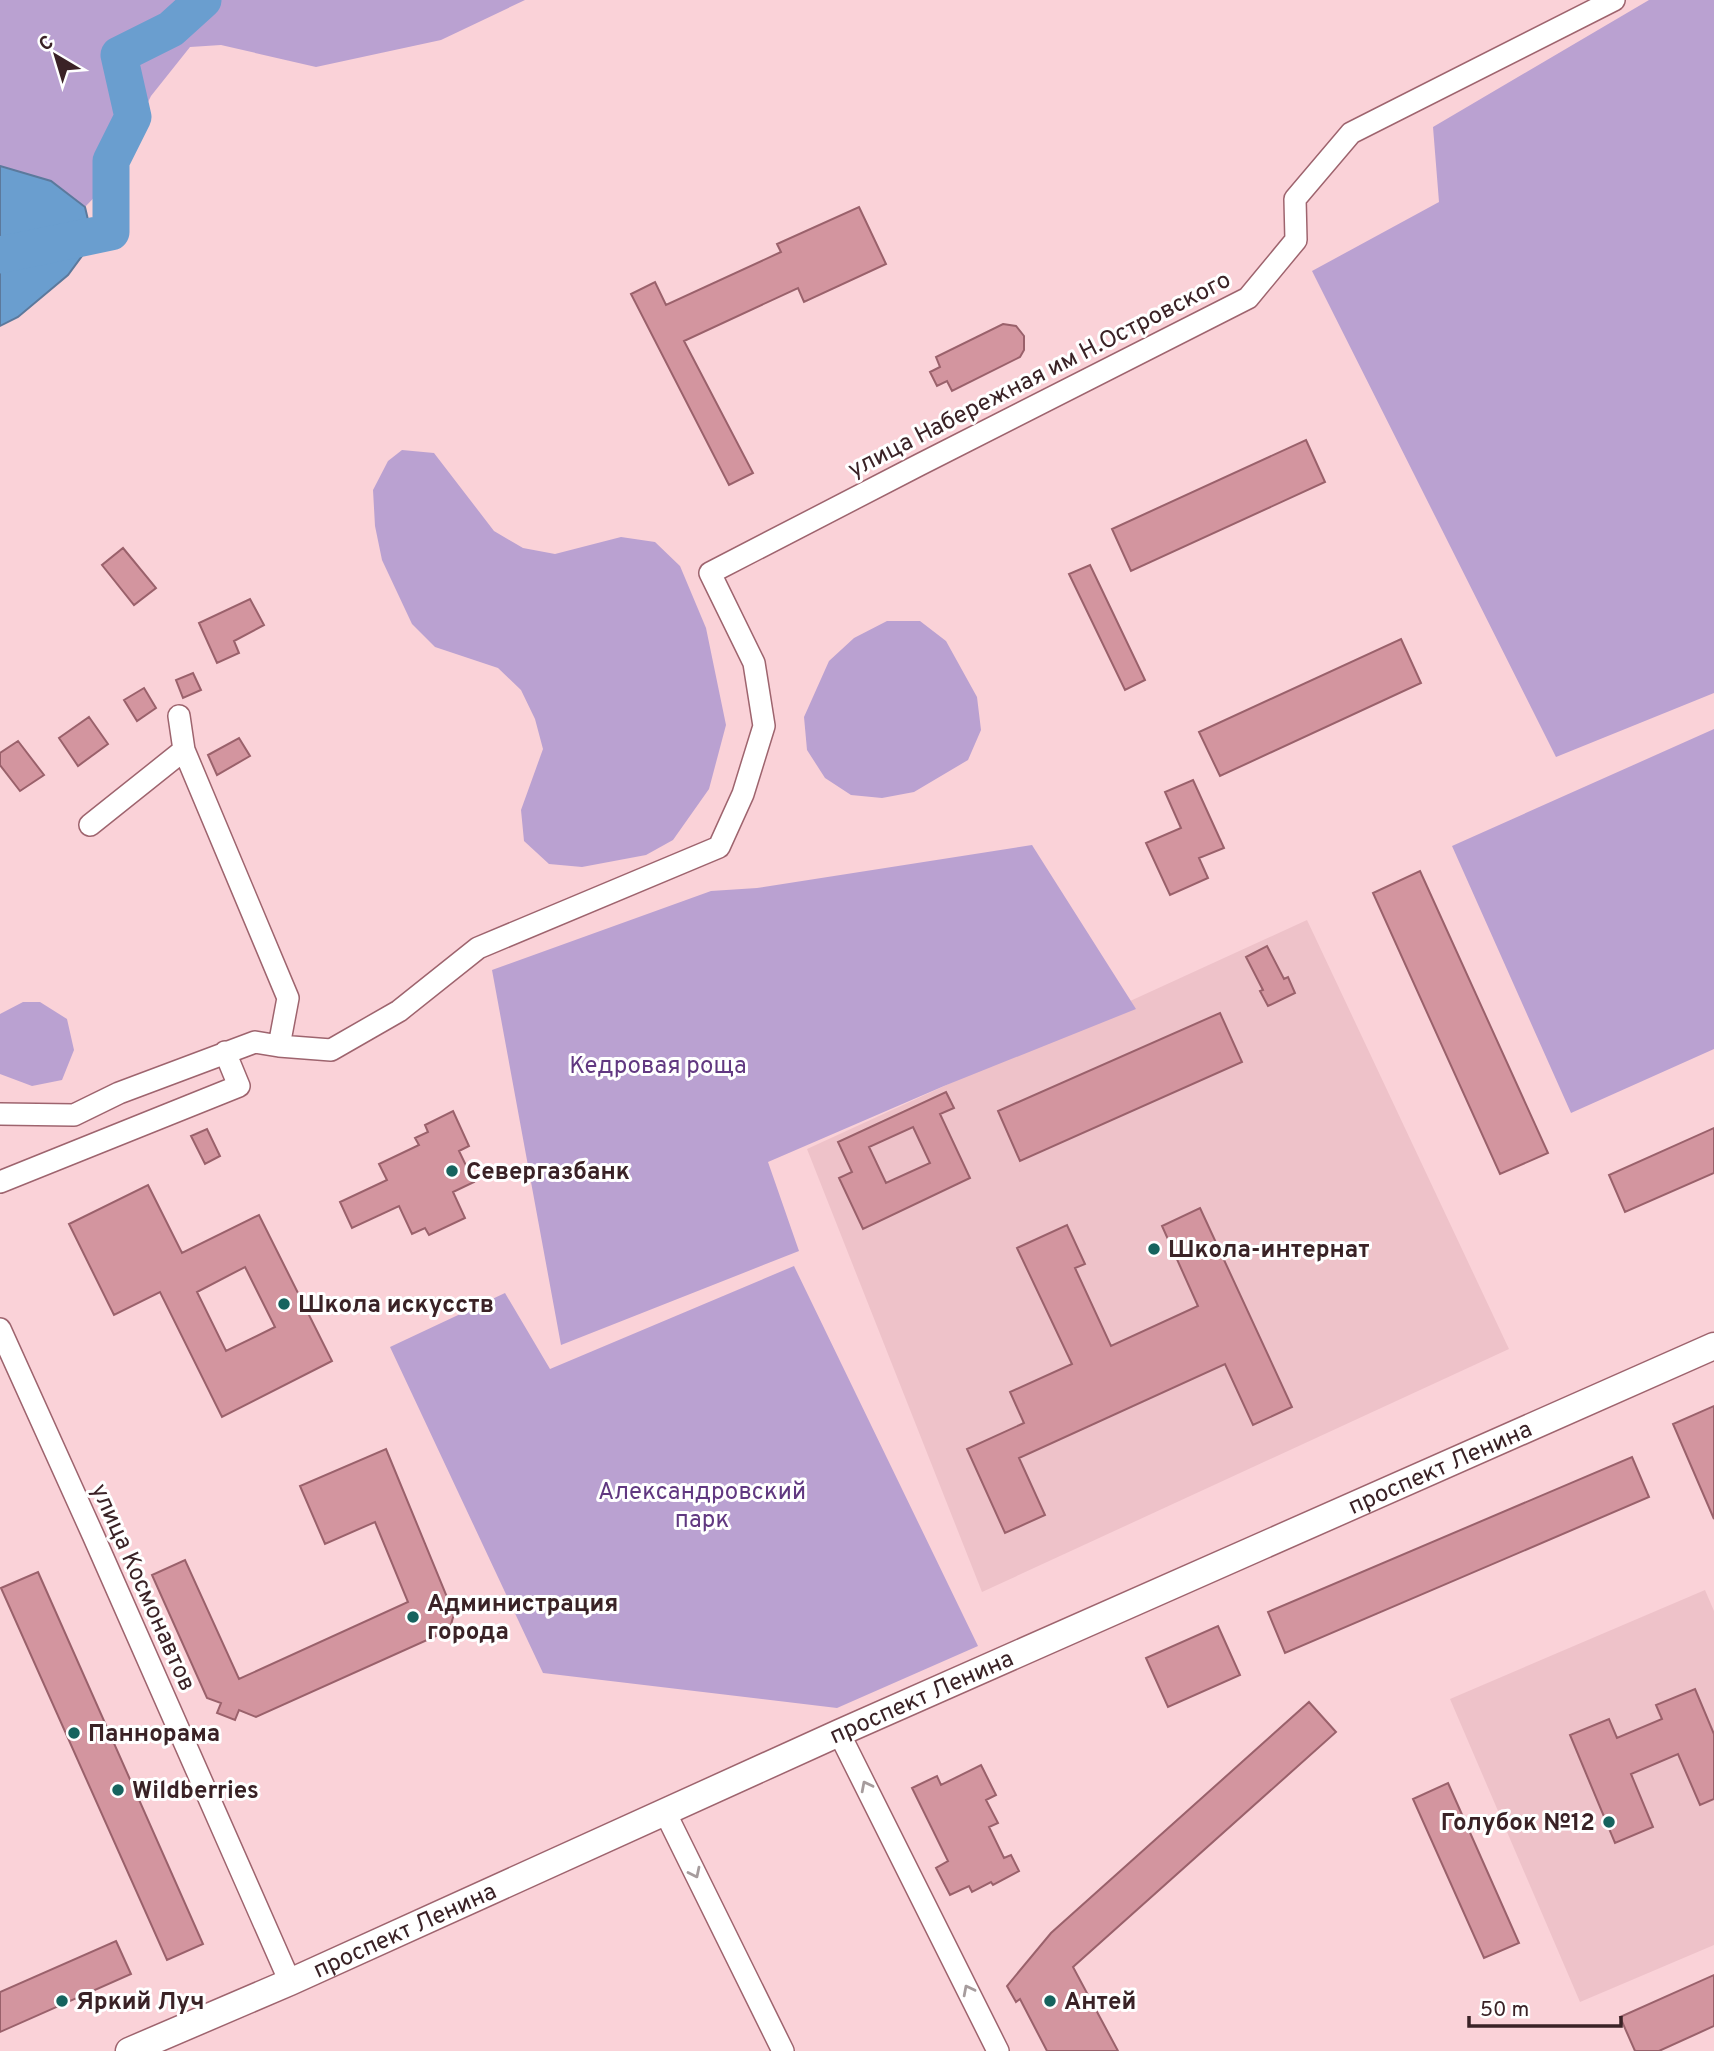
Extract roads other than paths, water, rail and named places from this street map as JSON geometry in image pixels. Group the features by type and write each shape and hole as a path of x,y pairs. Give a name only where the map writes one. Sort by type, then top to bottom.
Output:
{"street":[{"name":"улица Набережная им Н.Островского","path":"279,1046 331,1050 399,1011 478,948 719,847 743,794 764,726 754,663 710,573 1248,298 1296,240 1295,199 1351,133 1614,0"},
{"path":"0,1114 74,1115 119,1093 225,1052 256,1042 279,1046 288,998 184,750 179,716"},
{"path":"90,825 184,750"},
{"path":"0,1181 239,1086 225,1052"},
{"name":"улица Космонавтов","path":"0,1329 290,1982"},
{"name":"проспект Ленина","path":"129,2051 290,1982 839,1733 1714,1346"},
{"path":"839,1733 998,2051"},
{"path":"665,1812 783,2051"}],"water":[{"path":"0,166 51,181 85,207 93,241 68,275 18,317 0,326"}],"waterway":[{"path":"0,255 111,232 111,161 133,117 119,55 171,29 203,0"}],"place":[{"name":"Севергазбанк","path":"452,1171"},
{"name":"Школа-интернат","path":"1154,1249"},
{"name":"Школа искусcтв","path":"284,1304"},
{"name":"Администрация города","path":"413,1617"},
{"name":"Паннорама","path":"74,1733"},
{"name":"Wildberries","path":"118,1790"},
{"name":"Голубок №12","path":"1609,1822"},
{"name":"Яркий Луч","path":"62,2001"},
{"name":"Антей","path":"1050,2001"}],"park label":[{"name":"Кедровая роща","path":"658,1065"},
{"name":"Александровский парк","path":"702,1505"}]}
